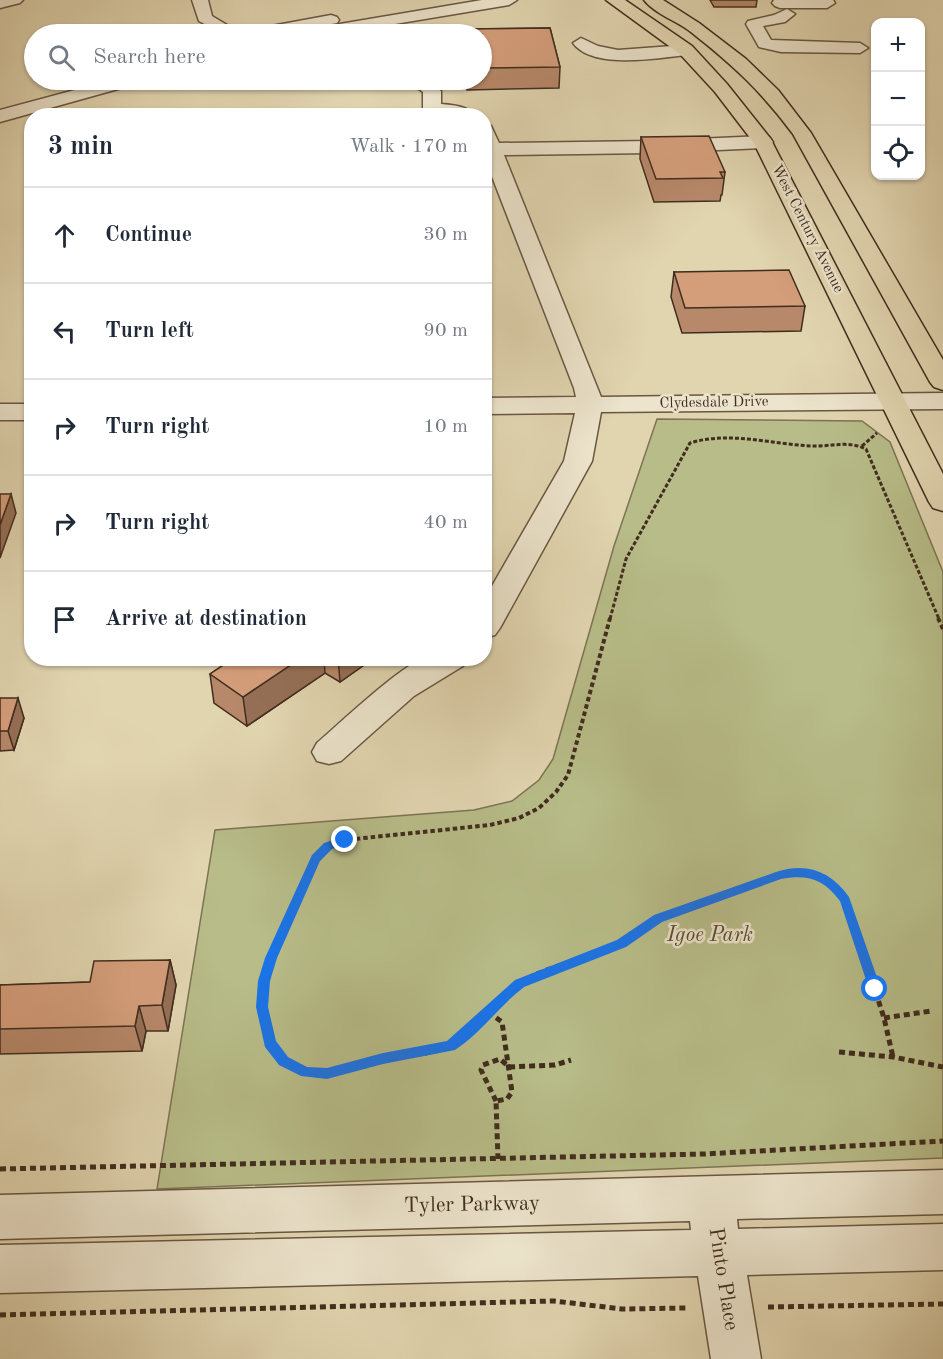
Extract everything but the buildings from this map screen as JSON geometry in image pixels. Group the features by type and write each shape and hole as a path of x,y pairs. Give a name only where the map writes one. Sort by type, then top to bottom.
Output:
{"main road":[{"name":"West Century Avenue","path":"614,0 681,46 721,88 763,142 943,502"},
{"path":"652,0 693,26 740,63 772,94 802,133 943,382"}],"street":[{"path":"0,3 15,0"},
{"path":"200,0 202,14 216,24"},
{"path":"312,24 448,0"},
{"path":"368,24 508,0"},
{"path":"827,3 783,9 777,20 754,24 765,44 781,47 860,48"},
{"path":"0,102 45,90"},
{"path":"29,108 94,90"},
{"path":"431,90 432,108"},
{"path":"0,116 24,109"},
{"path":"492,139 659,147 763,142"},
{"path":"492,147 587,388 590,405 578,461 492,614"},
{"name":"Clydesdale Drive","path":"492,406 943,401"},
{"path":"0,412 24,412"},
{"path":"329,752 405,686 435,666"},
{"name":"Tyler Parkway","path":"0,1217 943,1192"},
{"name":"Pinto Place","path":"710,1199 736,1359"},
{"path":"0,1269 943,1247"}],"path":[{"path":"893,1057 885,1018 845,900 824,878 812,873 796,872 780,875 658,918 621,944 520,983 460,1040 450,1046 315,1074 296,1068 276,1053 266,1033 262,993 271,958 316,858 328,846 345,840 504,822 530,814 556,792 568,775 572,762 626,559 690,443 720,439 812,446 852,444 866,449 943,629"},
{"path":"885,1018 932,1011"},
{"path":"488,1012 502,1022 510,1067 512,1092 507,1099 496,1101"},
{"path":"839,1052 893,1057 943,1067"},
{"path":"498,1159 496,1101 481,1070 483,1065 500,1059 510,1067 555,1065 570,1060"},
{"path":"0,1169 704,1154 943,1141"},
{"path":"0,1315 554,1301 622,1309 943,1304"}],"green space":[{"name":"Igoe Park","path":"657,419 862,421 890,442 943,572 943,1158 157,1189 215,830 474,810 512,801 539,780 553,759 614,546"}],"route":[{"path":"345,840 328,846 316,858 271,958 264,981 262,1007 270,1043 284,1061 305,1072 327,1073 383,1058 450,1046 460,1040 520,983 607,951 658,918 780,875 796,872 812,873 824,878 845,900 875,989"}]}
